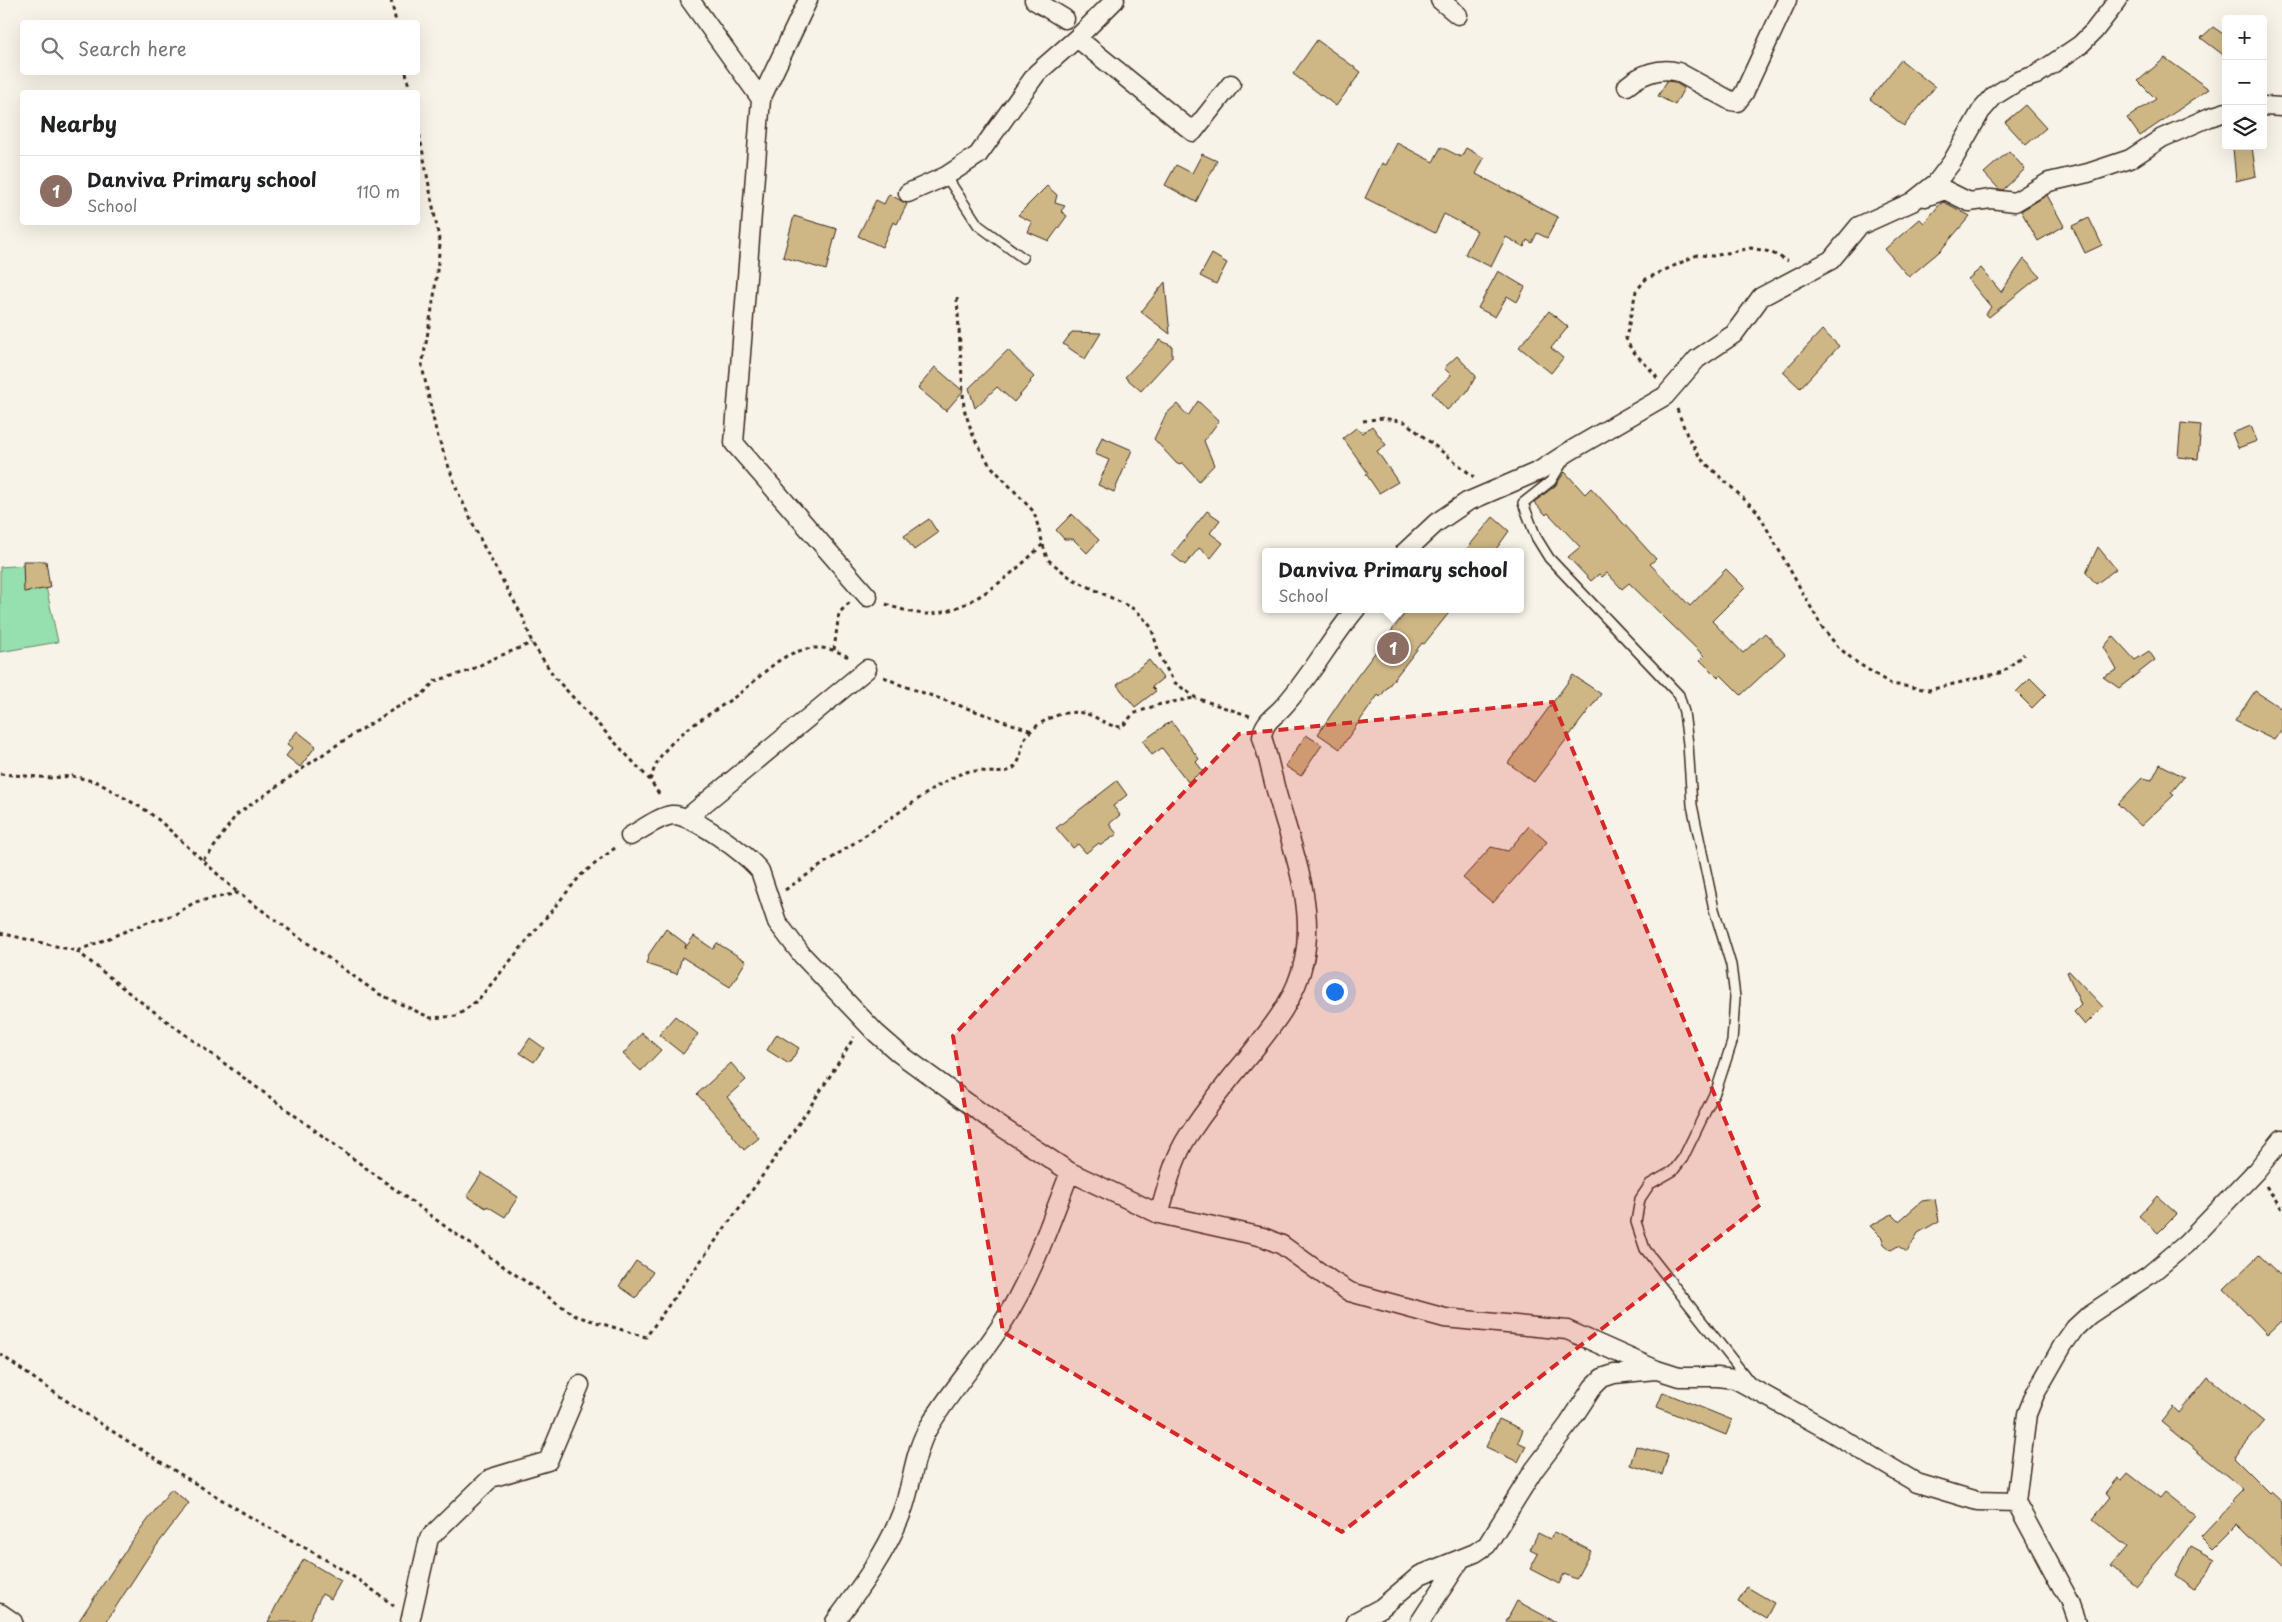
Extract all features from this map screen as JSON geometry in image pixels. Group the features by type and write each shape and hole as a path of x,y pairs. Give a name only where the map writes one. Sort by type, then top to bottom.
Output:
{"street":[{"path":"690,0 761,98"},
{"path":"808,0 761,98 734,443 868,597"},
{"path":"1034,0 1065,19"},
{"path":"908,193 946,176 978,155 1037,74 1115,0"},
{"path":"1440,0 1458,15"},
{"path":"1627,86 1636,78 1668,69 1678,72 1736,102 1744,93 1787,0"},
{"path":"1912,202 1936,183 1952,162 1981,111 1994,96 2018,81 2036,76 2080,46 2118,0"},
{"path":"1077,38 1192,132 1231,84"},
{"path":"2267,106 2282,107"},
{"path":"1409,548 1436,523 1467,502 1540,471 1570,450 1665,396 1697,359 1734,334 1761,297 1831,260 1859,226 1912,202 1945,190 1969,202 1991,199 2015,202 2049,182 2088,173 2130,159 2162,138 2222,113"},
{"path":"1159,1214 1175,1165 1188,1137 1247,1058 1278,1021 1297,984 1304,960 1306,943 1302,885 1293,846 1279,803 1262,738 1262,730 1316,666 1353,613"},
{"path":"630,836 660,820 681,816 867,669"},
{"path":"681,816 754,864 763,878 777,922 802,955 864,1021 900,1054 994,1122 1070,1172 1159,1214 1263,1237 1282,1245 1332,1282 1350,1292 1445,1318 1567,1330 1657,1370 1679,1377 1727,1377 1754,1388 1917,1483 1977,1501 2016,1502"},
{"path":"2077,1622 2070,1602 2016,1502 2027,1414 2035,1394 2063,1345 2076,1328 2089,1316 2149,1275 2186,1244 2256,1171 2282,1139"},
{"path":"835,1622 878,1559 902,1512 925,1434 1002,1325 1016,1300 1035,1260 1070,1172"},
{"path":"1354,1622 1381,1608 1420,1576 1475,1553 1492,1539 1534,1470 1568,1425 1592,1387 1602,1378 1614,1374 1657,1370"},
{"path":"411,1621 429,1538 491,1478 548,1461 580,1385"},
{"path":"1420,1622 1460,1559"},
{"path":"0,1613 13,1622"}],"lane":[{"path":"946,176 978,225 1023,258"},
{"path":"1570,450 1551,481 1523,503 1536,537 1549,558 1680,695 1688,744 1692,805 1714,909 1731,965 1736,997 1732,1042 1717,1088 1683,1158 1673,1171 1650,1184 1640,1199 1636,1222 1645,1249 1754,1388"}],"path":[{"path":"391,0 396,20"},
{"path":"407,75 410,90"},
{"path":"420,138 440,244 434,297 422,366 436,431 457,490 485,549 524,619 532,643 556,679 681,816"},
{"path":"1665,396 1653,372 1628,345 1626,338 1636,291 1646,279 1697,255 1713,256 1751,248 1770,252 1808,272"},
{"path":"957,298 964,409 974,438 989,464 1034,512 1047,559 1071,578 1136,610 1151,627 1161,659 1174,682 1196,698 1267,722"},
{"path":"1682,377 1677,410 1687,435 1701,459 1757,511 1801,585 1822,627 1838,647 1856,662 1891,684 1929,690 2003,672 2024,654"},
{"path":"1363,421 1383,418 1405,422 1478,481 1494,490"},
{"path":"834,650 839,612 851,601 868,597 894,607 930,614 954,608 985,592 1021,566 1044,543"},
{"path":"203,860 210,853 222,832 236,815 324,753 394,709 422,695 435,681 469,670 532,643"},
{"path":"770,901 938,785 973,770 1002,772 1012,768 1019,761 1026,736 1039,723 1065,713 1088,714 1113,727 1122,727 1133,714 1176,700 1196,698"},
{"path":"0,774 52,778 72,776 97,782 147,811 238,893 377,992 431,1018 457,1016 478,1000 581,875 630,836"},
{"path":"77,951 148,922 174,915 195,902 238,893"},
{"path":"0,934 77,951 132,996 435,1218 576,1316 646,1337 774,1158 837,1066 864,1021"},
{"path":"2256,1171 2282,1209"},
{"path":"0,1354 46,1388 117,1434 254,1518 367,1584 411,1621"}],"highlighted area":[{"path":"1553,702 1760,1205 1342,1532 1003,1332 953,1036 1239,734"}],"green space":[{"path":"41,564 58,642 0,652 0,567"}],"building":[{"path":"2213,27 2222,33 2222,54 2201,38"},
{"path":"1317,40 1361,72 1336,106 1293,74"},
{"path":"2165,58 2209,89 2140,136 2127,118 2156,99 2138,81"},
{"path":"1901,60 1935,87 1904,126 1870,99"},
{"path":"1667,81 1674,82 1684,88 1675,105 1658,96"},
{"path":"2025,105 2046,128 2026,145 2005,122"},
{"path":"1397,143 1433,162 1441,147 1461,157 1466,148 1484,158 1476,174 1558,217 1547,238 1537,233 1532,243 1527,240 1524,247 1506,237 1491,267 1465,254 1477,231 1444,214 1435,233 1365,198 1382,163 1386,165"},
{"path":"2233,150 2252,150 2256,176 2236,181"},
{"path":"2009,151 2025,169 2003,190 1999,189 1984,173"},
{"path":"1202,154 1217,161 1196,202 1165,185 1176,165 1192,173"},
{"path":"1047,186 1057,195 1055,203 1065,206 1061,211 1067,216 1049,241 1028,232 1032,222 1018,215"},
{"path":"889,194 907,204 897,224 893,222 882,247 858,236 876,200 884,204"},
{"path":"2047,195 2064,226 2038,241 2021,211"},
{"path":"1944,202 1970,216 1940,251 1909,277 1885,249 1920,219 1924,223"},
{"path":"794,216 837,229 826,270 783,257"},
{"path":"2089,218 2102,245 2085,253 2072,226"},
{"path":"1212,254 1227,263 1216,284 1200,276"},
{"path":"2024,259 2040,276 1989,317 1986,314 1991,307 1968,279 1981,268 2001,292"},
{"path":"1498,271 1525,287 1517,302 1507,296 1495,317 1478,308"},
{"path":"1165,282 1167,304 1170,334 1141,312"},
{"path":"1549,311 1568,327 1551,348 1563,358 1551,373 1519,347"},
{"path":"1822,330 1839,346 1800,388 1783,372"},
{"path":"1072,332 1101,333 1085,359 1063,344"},
{"path":"1160,340 1172,346 1172,357 1141,391 1125,377"},
{"path":"1008,350 1034,377 1014,402 997,387 975,408 969,388"},
{"path":"1457,356 1476,376 1467,392 1447,410 1432,393 1451,375 1444,368"},
{"path":"935,367 963,391 946,411 918,388"},
{"path":"1198,401 1219,421 1204,441 1214,465 1199,481 1183,463 1177,464 1154,439 1166,414 1177,404 1188,416"},
{"path":"2181,423 2201,425 2198,459 2178,457"},
{"path":"1372,426 1386,445 1377,451 1398,482 1379,493 1366,474 1368,473 1343,438 1356,428 1362,433"},
{"path":"2251,426 2257,441 2238,448 2232,433"},
{"path":"1102,437 1132,450 1114,492 1098,485 1109,460 1095,454"},
{"path":"1565,472 1585,494 1591,488 1656,559 1650,564 1690,606 1726,569 1745,588 1712,621 1743,653 1765,633 1785,654 1741,695 1721,675 1718,678 1700,660 1704,656 1629,583 1622,589 1607,573 1602,577 1599,574 1591,581 1568,557 1580,547 1548,513 1546,515 1534,502 1555,486"},
{"path":"1207,511 1220,520 1210,533 1223,543 1211,558 1199,548 1185,565 1172,555"},
{"path":"1072,514 1099,540 1087,553 1073,539 1064,539 1056,530"},
{"path":"1493,517 1509,531 1497,548 1467,548"},
{"path":"929,519 938,533 914,550 904,536"},
{"path":"2098,547 2116,569 2096,584 2086,572"},
{"path":"23,561 46,561 50,588 24,592"},
{"path":"1405,613 1449,613 1424,644 1422,643 1380,697 1378,695 1340,749 1318,734 1356,678"},
{"path":"2113,636 2135,660 2149,651 2155,660 2119,688 2103,677 2117,670 2104,647"},
{"path":"1149,660 1163,678 1152,687 1156,691 1135,707 1117,685"},
{"path":"1573,675 1601,694 1534,782 1508,763"},
{"path":"2030,678 2046,694 2032,708 2016,692"},
{"path":"2255,691 2282,709 2282,729 2274,740 2235,721"},
{"path":"1171,721 1199,759 1196,762 1203,771 1188,782 1162,748 1152,755 1143,741"},
{"path":"297,731 316,746 300,767 286,756 292,748 287,744"},
{"path":"1306,735 1322,745 1301,776 1285,766"},
{"path":"2160,764 2184,777 2171,793 2174,795 2141,826 2118,804 2142,778 2152,780"},
{"path":"1117,781 1127,795 1113,806 1120,815 1109,824 1117,834 1101,845 1099,843 1086,853 1078,844 1073,848 1056,828"},
{"path":"1529,826 1547,842 1493,903 1463,878 1491,847 1508,851"},
{"path":"666,929 686,944 685,948 694,936 713,949 717,943 746,961 730,987 682,957 677,974 646,964 649,954"},
{"path":"2069,971 2103,1007 2085,1025 2074,1012 2081,1005 2067,972"},
{"path":"675,1016 698,1034 683,1054 659,1035"},
{"path":"642,1033 661,1050 641,1071 623,1054"},
{"path":"777,1034 799,1048 789,1064 767,1050"},
{"path":"530,1038 544,1048 534,1062 520,1053"},
{"path":"731,1063 746,1080 727,1097 759,1138 744,1150 697,1094"},
{"path":"482,1173 518,1197 505,1217 467,1196"},
{"path":"2157,1196 2177,1214 2158,1233 2139,1216"},
{"path":"1935,1199 1939,1221 1918,1233 1907,1252 1898,1246 1891,1250 1870,1226 1892,1214 1899,1221 1922,1201"},
{"path":"2259,1255 2282,1277 2282,1320 2267,1334 2224,1289"},
{"path":"636,1261 653,1272 636,1298 619,1286"},
{"path":"2208,1377 2264,1422 2234,1458 2269,1493 2271,1491 2282,1501 2282,1569 2236,1524 2212,1548 2201,1537 2234,1502 2233,1499 2243,1489 2161,1422 2173,1407 2179,1413"},
{"path":"1663,1392 1732,1420 1726,1435 1657,1407"},
{"path":"1499,1419 1523,1430 1518,1442 1526,1446 1518,1462 1486,1447"},
{"path":"1636,1446 1668,1455 1662,1475 1630,1465"},
{"path":"2128,1473 2160,1498 2165,1492 2195,1516 2136,1586 2111,1566 2127,1547 2093,1519 2111,1497 2106,1493 2118,1478 2122,1480"},
{"path":"171,1489 189,1503 148,1557 106,1622 78,1622 130,1544"},
{"path":"1554,1532 1591,1551 1576,1579 1564,1574 1559,1584 1530,1569 1538,1554 1530,1550 1538,1533 1550,1539"},
{"path":"2191,1546 2215,1559 2209,1571 2195,1589 2176,1575"},
{"path":"304,1559 341,1581 331,1599 322,1594 308,1622 268,1622 278,1602"},
{"path":"1747,1587 1774,1603 1766,1618 1738,1602"},
{"path":"1517,1601 1556,1622 1506,1622"}],"place":[{"name":"Danviva Primary school","path":"1393,648"}]}
